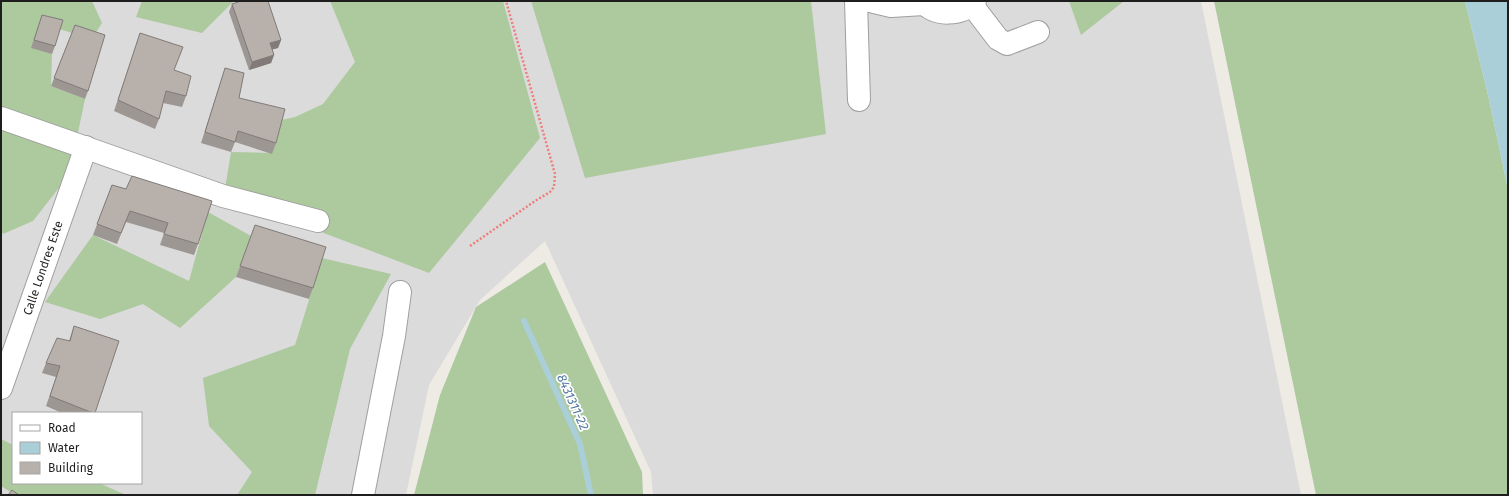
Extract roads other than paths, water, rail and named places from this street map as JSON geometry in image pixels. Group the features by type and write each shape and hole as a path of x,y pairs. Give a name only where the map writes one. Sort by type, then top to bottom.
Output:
{"street":[{"path":"856,1 859,100"},
{"path":"870,1 891,6 923,2 933,10 943,13 958,11 974,3 998,39 1007,44 1038,32"},
{"path":"1,118 223,196 318,221"},
{"name":"Calle Londres Este","path":"1,388 86,148"},
{"path":"363,495 394,336 400,292"}],"water":[{"path":"1465,1 1508,1 1508,189 1488,95"}],"waterway":[{"name":"8431311-22","path":"524,321 580,444 591,495"}]}
